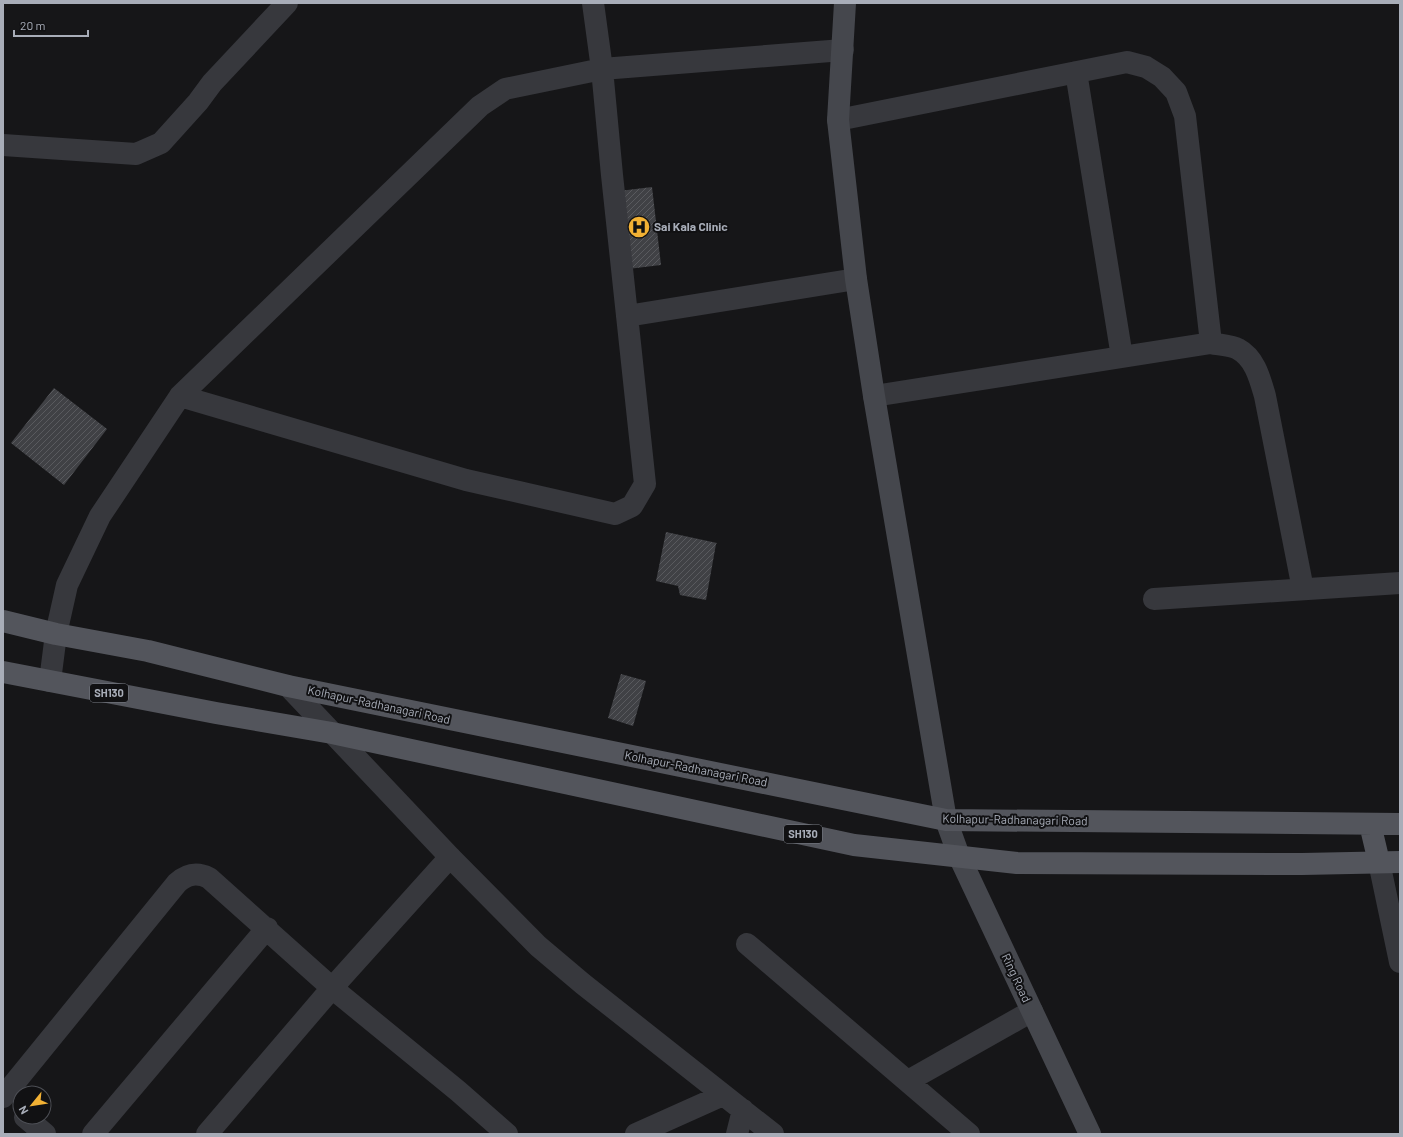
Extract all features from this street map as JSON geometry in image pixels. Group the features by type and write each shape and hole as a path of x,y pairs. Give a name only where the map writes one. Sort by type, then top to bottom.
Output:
{"main road":[{"name":"Ring Road","path":"845,3 838,120 856,279 874,396 946,820 959,856 1090,1134"},
{"name":"Kolhapur-Radhanagari Road","path":"3,621 56,634 148,651 288,686 946,820 1400,824"},
{"name":"SH130","path":"3,672 216,713 332,733 854,845 1017,862 1302,864 1390,862"},
{"path":"1370,824 1390,862"}],"street":[{"path":"3,145 136,154 161,143 198,102 212,83 288,3"},
{"path":"180,396 466,480 615,514 632,506 645,484 602,69 593,3"},
{"path":"50,681 56,634 67,585 100,516 180,396 480,106 505,89 602,69 843,50"},
{"path":"838,120 1127,62 1171,76 1185,116 1211,343"},
{"path":"1076,72 1122,357"},
{"path":"627,316 856,279"},
{"path":"874,396 1211,343 1238,348 1250,358 1265,396 1303,589"},
{"path":"1154,599 1400,583"},
{"path":"288,686 450,857 538,946 583,984 773,1134"},
{"path":"207,1134 332,988 450,857"},
{"path":"1390,862 1400,962"},
{"path":"12,1105 3,1098 164,898 183,877 191,874 202,874 209,878 267,928 332,988 458,1091 507,1134"},
{"path":"93,1134 267,928"},
{"path":"747,944 969,1134"},
{"path":"908,1081 1032,1011"},
{"path":"636,1134 724,1095"},
{"path":"738,1134 743,1110"},
{"path":"34,1125 45,1134"}],"building":[{"path":"652,187 661,265 628,269 619,191"},
{"path":"54,388 107,429 64,485 11,443"},
{"path":"666,532 717,543 706,600 680,595 678,586 656,581"},
{"path":"621,674 646,681 633,726 608,718"}],"place":[{"name":"Sai Kala Clinic","path":"639,227"}]}
